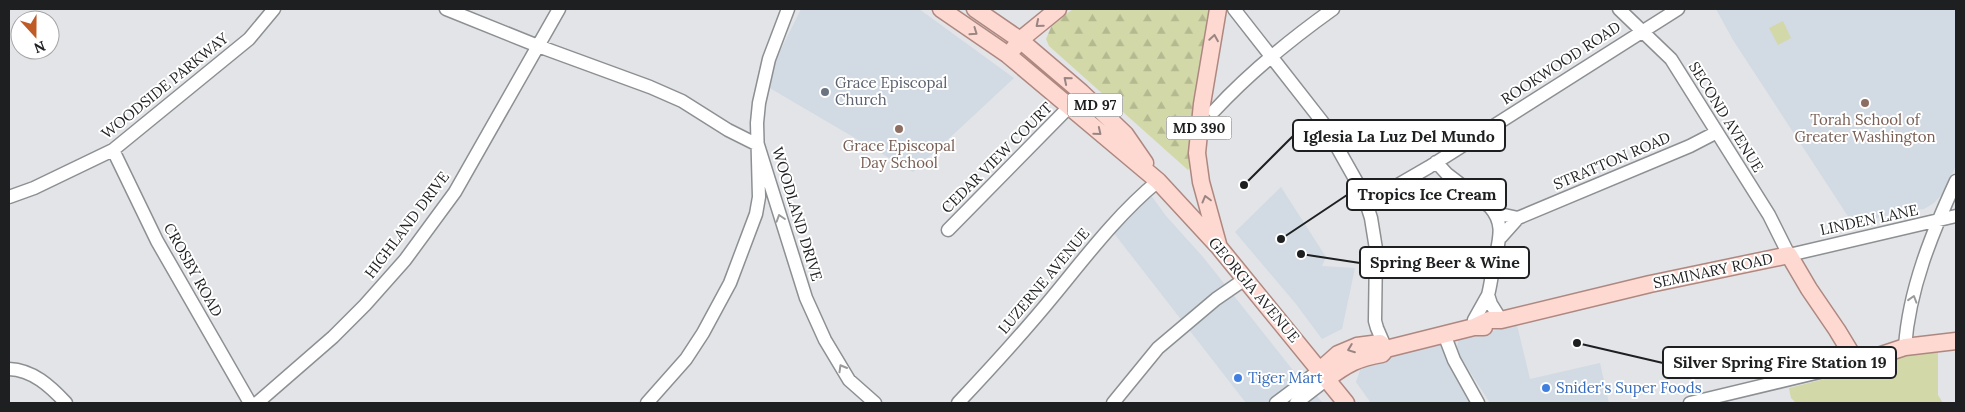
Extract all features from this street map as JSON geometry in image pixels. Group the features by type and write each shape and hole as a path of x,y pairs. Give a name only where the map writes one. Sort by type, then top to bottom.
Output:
{"main road":[{"name":"GEORGIA AVENUE","path":"941,9 1008,55 1068,108 1158,181"},
{"name":"GEORGIA AVENUE","path":"975,9 1020,40 1081,92 1125,134 1158,181 1218,246 1346,403"},
{"path":"1008,55 1020,40 1058,9"},
{"name":"MD 390","path":"1218,9 1202,104 1197,153 1201,182 1218,246"},
{"name":"SEMINARY ROAD","path":"1324,375 1338,354 1357,346 1380,343 1386,348 1474,327 1491,327 1501,320 1650,284 1789,255 1809,290 1838,330 1857,362"},
{"path":"1857,362 1905,347 1956,341"}],"street":[{"name":"WOODSIDE PARKWAY","path":"9,196 34,188 113,150 249,39 274,9"},
{"name":"WOODLAND DRIVE","path":"446,9 538,46 650,87 682,101 728,130 758,145 806,298 825,340 849,380 875,403"},
{"name":"HIGHLAND DRIVE","path":"257,403 333,337 365,305 405,260 455,192 559,9"},
{"path":"647,403 686,359 699,339 730,283 756,214 759,198 757,122 762,81 777,35 788,9"},
{"path":"1234,9 1324,124 1366,200 1376,249 1375,321 1386,348"},
{"path":"1214,110 1271,57 1303,30 1333,9"},
{"name":"SECOND AVENUE","path":"1619,9 1671,59 1771,220 1789,255"},
{"name":"ROOKWOOD ROAD","path":"1366,200 1391,189 1436,162 1678,9"},
{"name":"CEDAR VIEW COURT","path":"948,230 1068,108"},
{"name":"STRATTON ROAD","path":"1500,237 1518,218 1690,146 1717,132"},
{"name":"CROSBY ROAD","path":"113,150 157,241 250,403"},
{"path":"1436,162 1447,174 1485,202 1495,213 1499,222 1500,237 1488,295 1474,320 1474,327"},
{"name":"LUZERNE AVENUE","path":"958,403 1017,340 1108,230 1131,205 1158,181"},
{"path":"1905,347 1910,308 1931,238 1956,181"},
{"path":"1495,213 1518,218"},
{"name":"LINDEN LANE","path":"1789,255 1956,216"},
{"path":"1113,403 1158,348 1216,299 1245,278"},
{"path":"1488,295 1501,320"},
{"path":"1444,334 1454,360 1478,403"},
{"path":"1690,403 1734,398 1857,362"},
{"path":"9,369 22,370 51,386 66,403"},
{"path":"1276,403 1324,375"},
{"path":"1296,403 1324,375"}],"shaded area":[{"name":"Grace Episcopal Day School","path":"801,9 919,9 1014,78 913,172 768,87 773,65"},
{"name":"Torah School of Greater Washington","path":"1716,9 1956,9 1956,166 1942,194 1934,203 1924,209 1910,210 1853,224 1733,40"},
{"path":"1281,187 1326,257 1322,266 1355,268 1342,329 1322,339 1296,304 1235,232"},
{"path":"1150,194 1292,369 1323,403 1246,403 1113,232"},
{"path":"1517,325 1530,379 1600,363 1609,403 1490,403 1456,350 1459,339"},
{"path":"1441,344 1476,403 1371,403 1356,382 1362,364"}],"green space":[{"path":"1073,9 1215,9 1193,162 1188,170 1049,46 1046,39 1052,25"},
{"path":"1783,21 1791,38 1778,45 1769,28"},
{"path":"1938,349 1938,395 1943,403 1796,403 1791,398 1789,388 1884,364 1906,354"}],"place":[{"name":"Grace Episcopal Church","path":"825,92"},
{"name":"Torah School of Greater Washington","path":"1865,103"},
{"name":"Grace Episcopal Day School","path":"899,129"},
{"name":"Iglesia La Luz Del Mundo","path":"1244,185"},
{"name":"Tropics Ice Cream","path":"1281,239"},
{"name":"Spring Beer & Wine","path":"1301,254"},
{"name":"Silver Spring Fire Station 19","path":"1577,343"},
{"name":"Tiger Mart","path":"1238,378"},
{"name":"Snider's Super Foods","path":"1546,388"}]}
